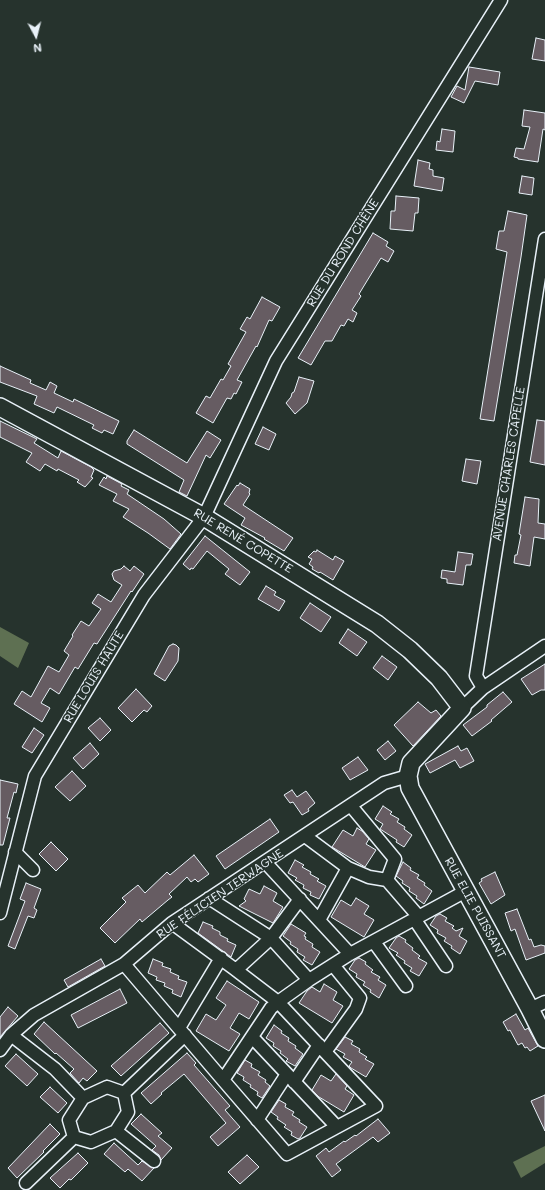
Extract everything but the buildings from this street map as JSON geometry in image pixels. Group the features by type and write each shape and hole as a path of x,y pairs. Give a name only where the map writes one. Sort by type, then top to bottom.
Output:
{"street":[{"name":"RUE DU ROND CHÊNE","path":"204,517 276,361 501,0"},
{"name":"AVENUE CHARLES CAPELLE","path":"483,688 476,676 545,239"},
{"name":"RUE RENÉ COPETTE","path":"0,407 204,517 377,624 410,650 439,678 462,708"},
{"name":"RUE LOUIS HAUTE","path":"0,914 35,776 144,596 204,517"},
{"path":"408,776 411,763 462,708 483,688 545,646"},
{"name":"RUE FÉLICIEN TERWAGNE","path":"0,1050 11,1035 34,1014 124,964 172,923 384,783 408,776"},
{"name":"RUE ELIE PUISSANT","path":"408,776 410,788 466,891 537,1005 545,1039"},
{"path":"351,806 395,859 387,880"},
{"path":"305,836 348,868 368,878 387,880 417,919 446,966"},
{"path":"15,852 33,870"},
{"path":"265,862 350,954"},
{"path":"319,920 348,868"},
{"path":"223,1080 271,1008 278,1002 350,954 417,919 466,891"},
{"path":"209,898 271,938 310,980"},
{"path":"236,970 271,938 300,899"},
{"path":"124,964 287,1154 376,1106 278,1002 172,923"},
{"path":"374,942 406,986"},
{"path":"124,1093 182,1032 220,958"},
{"path":"257,1120 291,1078 322,1048 356,1009 360,998 333,965"},
{"path":"11,1035 55,1070 83,1098"},
{"path":"252,1037 337,1127"},
{"path":"74,1136 68,1120 83,1098 107,1087 124,1093"},
{"path":"74,1136 91,1142 116,1131 128,1112 124,1093"},
{"path":"116,1131 154,1161"},
{"path":"26,1183 74,1136"}],"green space":[{"path":"0,627 29,643 18,668 0,656"},
{"path":"545,1146 545,1163 521,1178 513,1162"}]}
